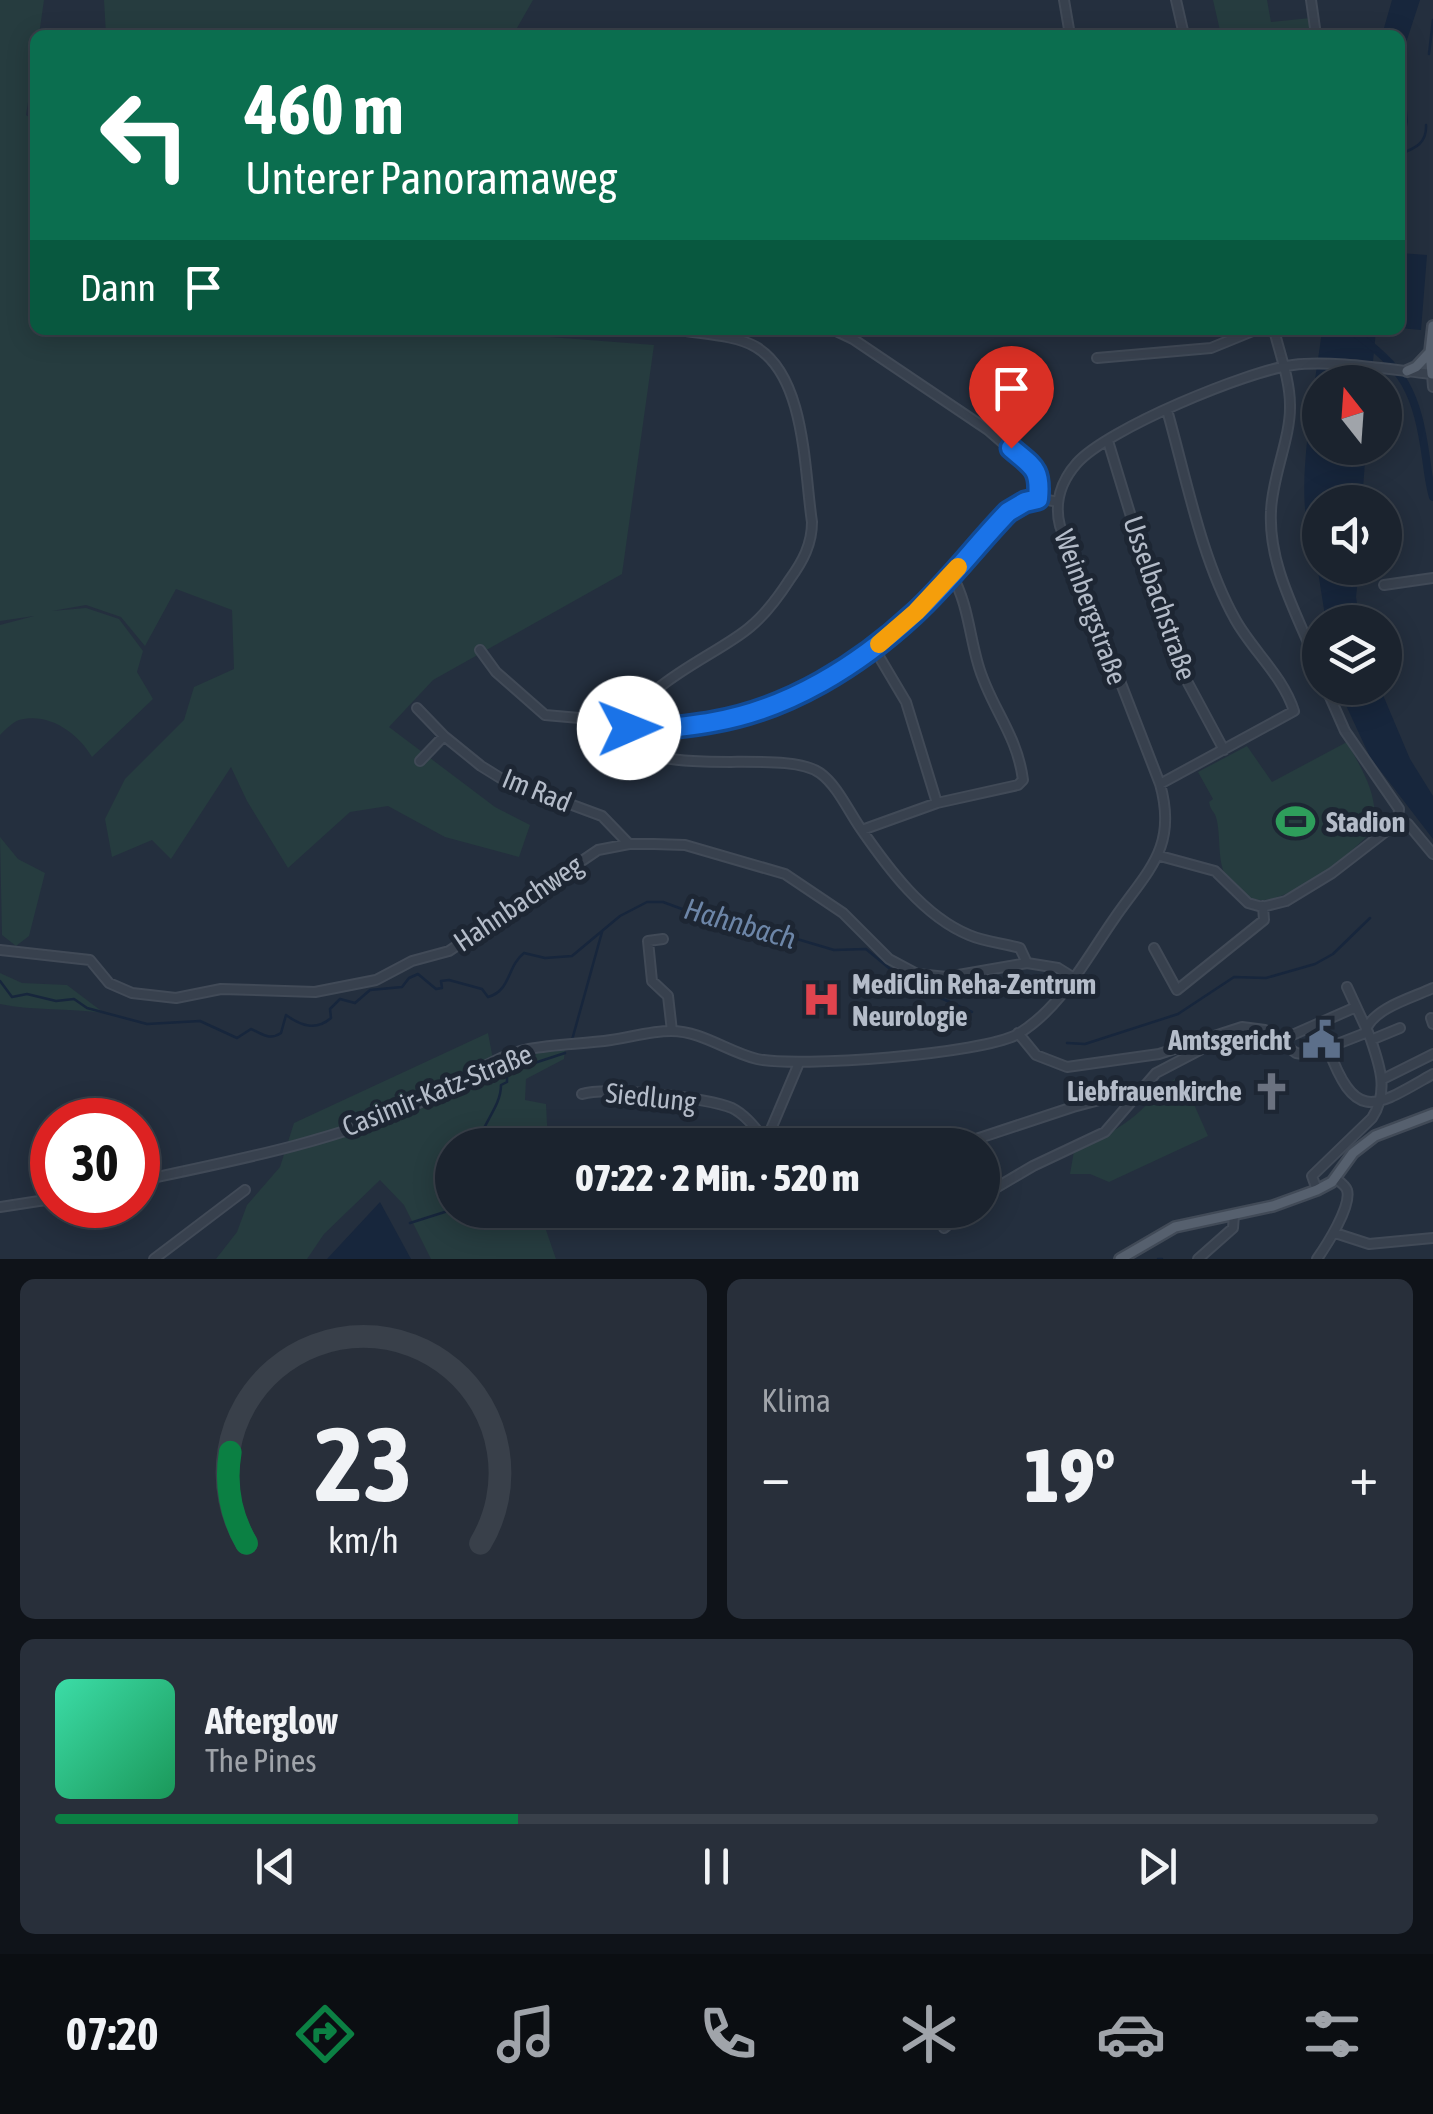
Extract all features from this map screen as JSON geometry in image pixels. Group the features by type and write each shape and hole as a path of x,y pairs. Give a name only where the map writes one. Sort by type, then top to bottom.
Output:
{"main road":[{"path":"1432,374 1433,326"},
{"path":"1406,371 1432,357"},
{"path":"1120,1259 1166,1230 1274,1206 1318,1190 1375,1136 1433,1114"}],"street":[{"path":"1064,0 1069,30"},
{"path":"1176,0 1183,30"},
{"path":"1311,0 1315,30"},
{"path":"706,335 757,347 778,367 796,409 811,539 798,568 766,611 737,638 658,689 634,716 629,732 640,750 668,759 780,764 817,771 894,872 941,919 970,936 1020,948 1027,963"},
{"path":"846,335 1036,468 1038,499"},
{"path":"1097,358 1210,348 1234,335"},
{"path":"1275,335 1290,406 1270,513 1289,600 1302,630"},
{"name":"Weinbergstraße","path":"979,1048 1018,1034 1049,1008 1074,978 1160,856 1167,816 1160,784 1060,526 1058,502 1072,468 1086,454 1167,410 1227,384 1283,366 1310,364 1432,374"},
{"path":"1432,374 1433,387"},
{"path":"1160,784 1294,711 1236,621 1217,581 1167,410"},
{"name":"Usselbachstraße","path":"1108,441 1168,638 1224,750"},
{"path":"480,650 496,672 545,715 591,719 629,732 716,722 834,676 916,612 1008,512 1038,499 1058,502"},
{"path":"862,830 938,803 1018,785 1023,780 1013,737 978,667 964,596 952,574"},
{"path":"1402,582 1433,578"},
{"path":"874,648 906,702 938,803"},
{"path":"1160,856 1216,871 1248,902 1263,906 1286,900 1332,874 1398,822 1399,809 1345,730 1334,705"},
{"name":"Im Rad","path":"417,708 444,736 502,779 602,816 629,844"},
{"path":"420,761 444,736"},
{"path":"1398,822 1408,824 1433,854"},
{"name":"Hahnbachweg","path":"0,950 90,960 109,984 132,993 176,998 221,990 316,992 376,980 412,961 449,952 598,850 629,844 685,845 786,874 842,914 889,958 917,974 947,977 1027,963 1058,968 1074,978"},
{"path":"1154,948 1177,990 1264,920 1263,906"},
{"path":"663,939 648,941 652,981 668,996 672,1031"},
{"path":"1318,1190 1312,1176 1372,1118 1380,1104 1383,1079 1347,987"},
{"path":"1368,1034 1368,1023 1380,1013 1433,988"},
{"path":"1281,1040 1356,1007"},
{"path":"1018,1034 1036,1055 1067,1067 1159,1054 1249,1026 1265,1030 1302,1055 1400,1028"},
{"name":"Casimir-Katz-Straße","path":"160,1176 265,1154 421,1102 508,1054 541,1047 672,1031 700,1037 753,1058 799,1063 979,1048"},
{"path":"1000,1185 1105,1132 1119,1120 1141,1089 1166,1066 1200,1050 1204,1040"},
{"path":"1328,1048 1347,1090 1359,1100 1380,1104 1433,1074"},
{"path":"1383,1079 1433,1054"},
{"path":"773,1128 799,1063"},
{"path":"1000,1131 1141,1089"},
{"name":"Siedlung","path":"582,1094 605,1090 718,1104 736,1110 753,1128"},
{"path":"1317,1259 1334,1233 1348,1194 1335,1178"},
{"path":"154,1259 245,1190"},
{"path":"0,1207 30,1202"},
{"path":"1198,1259 1231,1231 1234,1215"},
{"path":"1334,1233 1368,1244 1433,1238"}],"green space":[{"path":"0,0 44,0 40,30 30,30 26,115 30,118 30,335 523,335 654,345 622,574 433,680 389,727 495,807 530,825 519,857 445,837 388,806 350,812 288,868 231,767 171,859 152,840 112,857 105,819 125,779 184,720 194,687 234,669 232,610 176,589 145,646 121,617 86,605 52,611 86,608 119,619 143,651 137,672 153,699 92,757 71,733 41,719 19,720 0,735 0,625 34,616 0,621"},
{"path":"104,0 533,0 516,30 106,30"},
{"path":"1213,0 1267,0 1271,22 1311,18 1311,30 1220,30"},
{"name":"Stadion","path":"1347,742 1372,796 1372,830 1351,851 1304,885 1273,899 1260,900 1242,893 1225,873 1217,821 1209,802 1213,799 1198,772 1247,746 1272,782"},
{"path":"0,837 18,859 45,873 29,936 16,946 2,935"},
{"path":"0,973 22,983 67,985 104,1013 0,1004"},
{"path":"488,1033 495,1070 546,1047 565,1048 564,1059 526,1079 525,1100 546,1104 547,1128 435,1128 435,1228 545,1228 556,1259 431,1259 404,1205 380,1180 324,1234 307,1259 216,1259 237,1232 247,1205 280,1167 294,1123"},
{"path":"1181,1075 1208,1136 1109,1182 1090,1174 1070,1174 1074,1151 1125,1123"}],"water":[{"path":"1392,0 1420,0 1405,46 1405,30 1383,30"},
{"path":"1405,88 1408,121 1405,138"},
{"path":"1405,253 1427,255 1421,330 1405,328"},
{"path":"1321,335 1376,335 1373,365 1317,365"},
{"path":"1305,465 1365,465 1363,485 1304,485"},
{"path":"1320,585 1357,585 1357,605 1323,605"},
{"path":"1346,705 1387,705 1410,759 1433,796 1433,839 1370,757"},
{"path":"380,1202 411,1259 327,1259"}],"waterway":[{"path":"1429,54 1433,20"},
{"path":"1405,152 1419,144 1426,125"},
{"path":"1357,335 1384,357 1405,384 1418,416 1433,497"},
{"name":"Hahnbach","path":"0,981 12,997 27,994 56,1001 74,999 87,1008 147,1024 200,1021 237,1038 251,1029 273,1036 281,1033 286,1015 303,1024 320,1025 331,1018 330,1009 340,999 355,1003 370,990 402,987 418,974 436,989 442,988 441,981 449,980 482,989 488,997 501,989 524,953 545,958 572,956 620,916 647,902 663,902 739,930 797,939 834,950 866,949 907,983 972,1012"},
{"name":"Hahnbach","path":"1067,1043 1085,1044 1178,1014 1234,977 1266,978 1315,964 1333,954 1370,918"},
{"path":"572,1040 602,932"},
{"path":"484,1128 498,1101 501,1085 507,1082 507,1072 565,1053"},
{"path":"1398,1122 1411,1118"},
{"path":"410,1223 435,1215"}],"slow traffic":[{"path":"879,644 958,567"}],"place":[{"name":"Stadion","path":"1296,822"},
{"name":"MediClin Reha-Zentrum Neurologie","path":"822,1000"},
{"name":"Amtsgericht","path":"1321,1040"},
{"name":"Liebfrauenkirche","path":"1272,1091"}],"route":[{"path":"629,728 629,732 716,722 744,714 834,676 874,648 916,612 1008,512 1038,499 1036,468 1011,448"}]}
